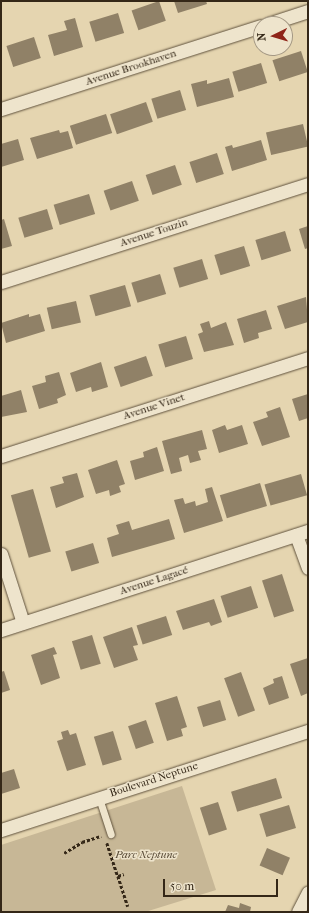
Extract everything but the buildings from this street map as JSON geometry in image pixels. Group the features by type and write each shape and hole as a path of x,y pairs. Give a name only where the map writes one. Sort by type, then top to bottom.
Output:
{"street":[{"path":"293,16 308,11"},
{"name":"Avenue Brookhaven","path":"1,109 253,29"},
{"name":"Avenue Touzin","path":"1,282 308,184"},
{"name":"Avenue Vinet","path":"1,456 308,358"},
{"path":"302,533 308,568"},
{"name":"Avenue Lagacé","path":"1,630 302,533"},
{"path":"1,554 23,623"},
{"name":"Boulevard Neptune","path":"1,830 308,731"},
{"path":"298,912 308,892"}],"lane":[{"path":"99,798 111,834"}],"path":[{"path":"64,853 82,842 105,836 128,906"},
{"path":"118,876 124,874"}],"green space":[{"name":"Parc Neptune","path":"182,786 216,890 145,912 1,912 1,845"}]}
